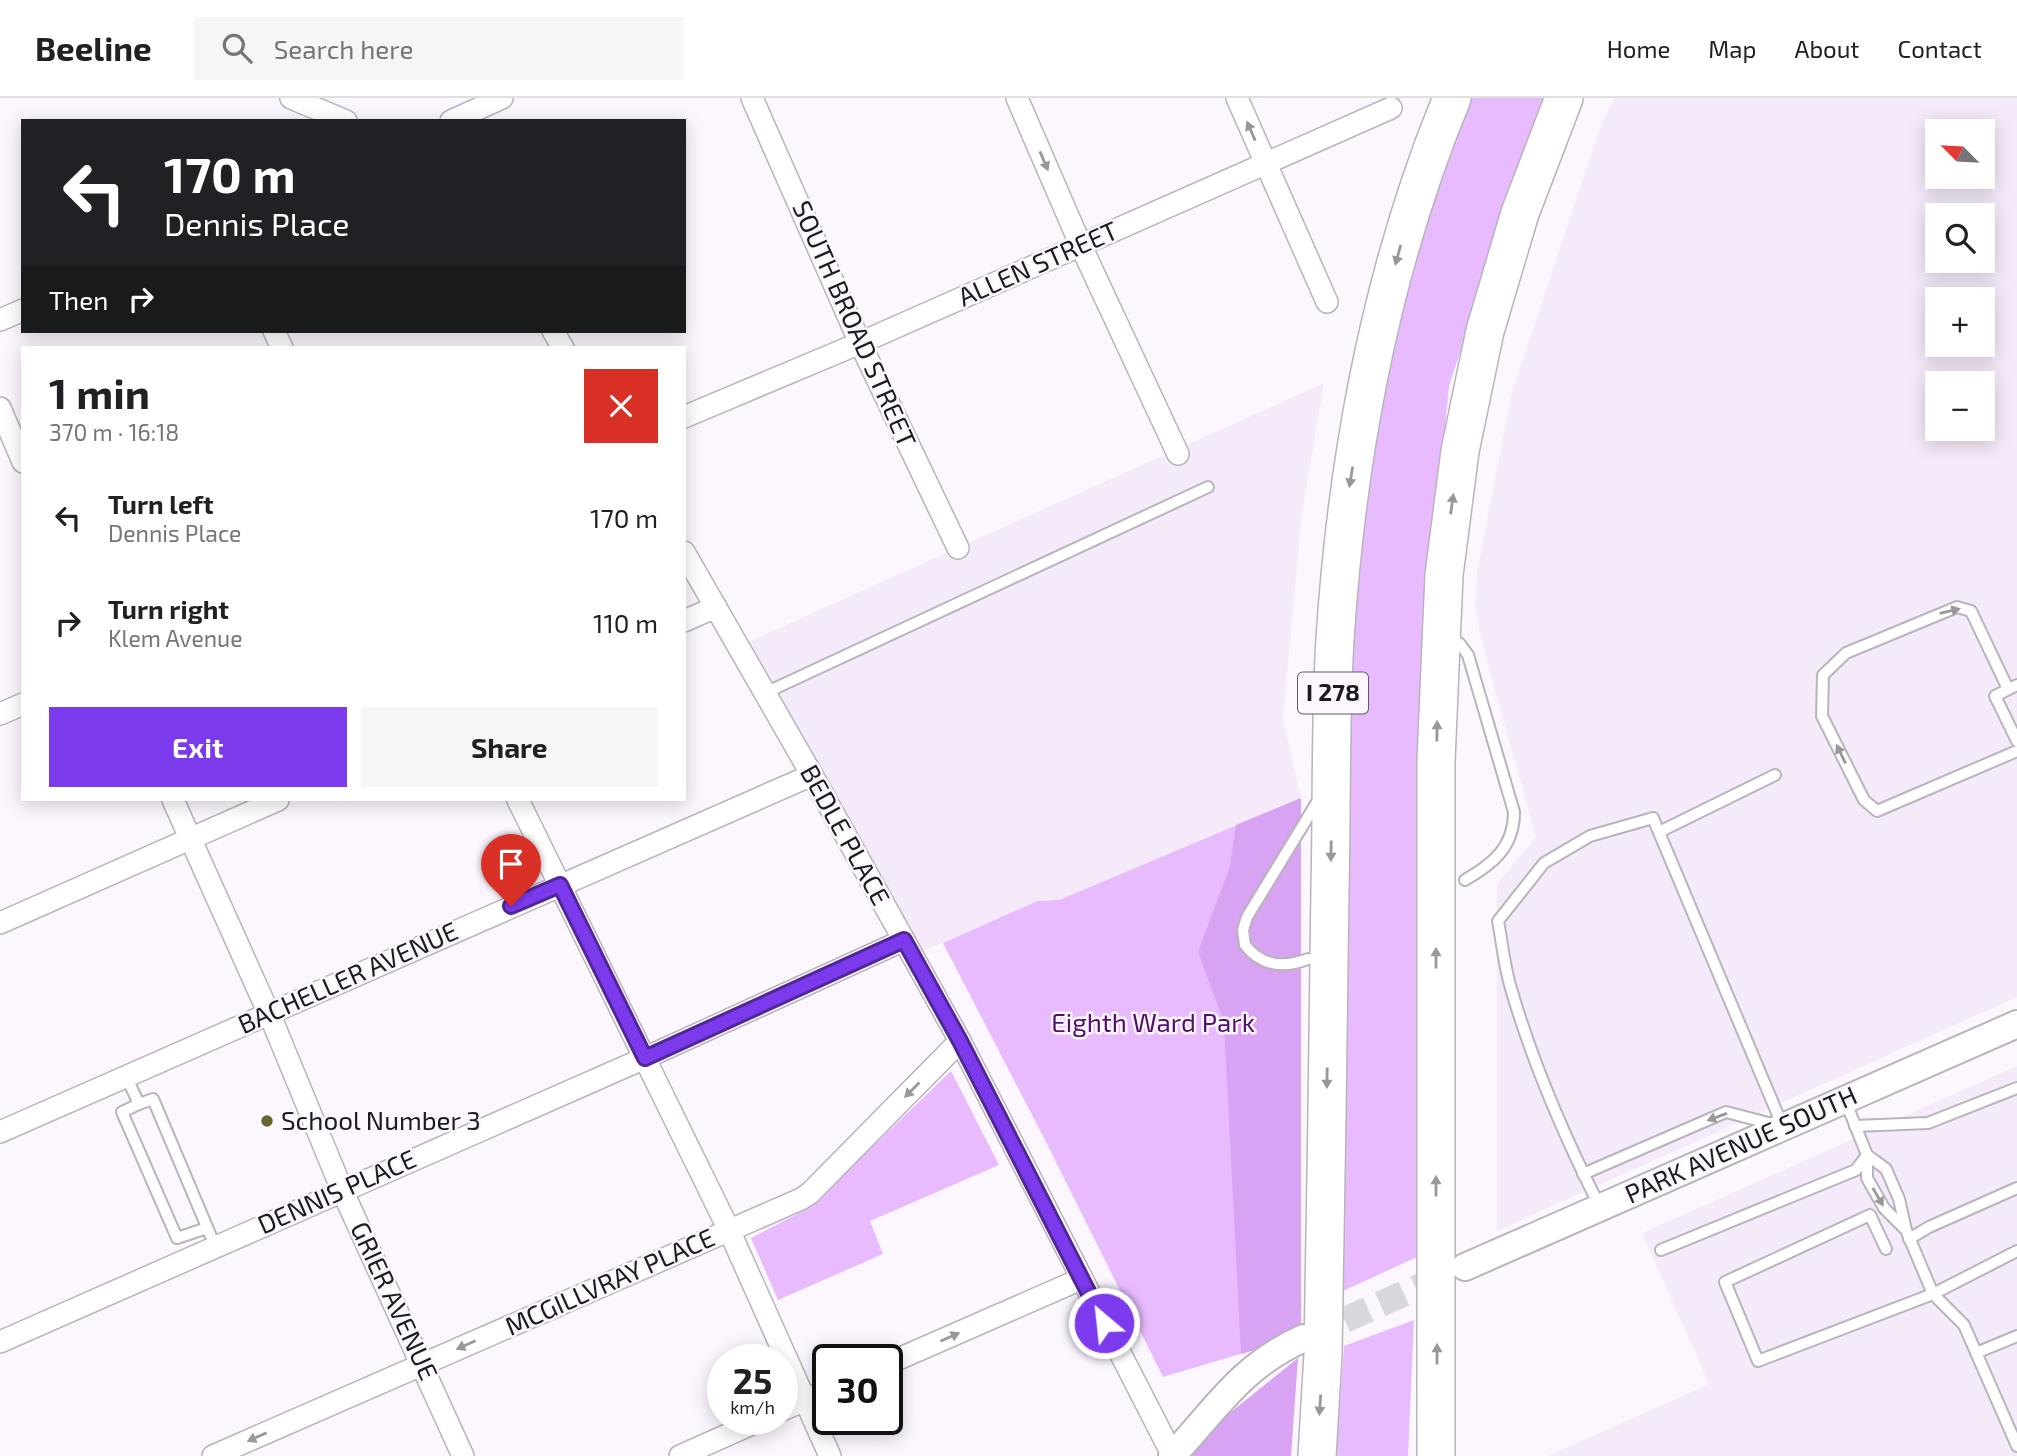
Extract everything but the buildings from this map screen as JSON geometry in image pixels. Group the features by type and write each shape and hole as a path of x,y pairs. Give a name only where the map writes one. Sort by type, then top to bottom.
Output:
{"highway":[{"path":"1409,215 1437,98"},
{"name":"I 278","path":"1317,1456 1323,1354 1335,643 1350,486 1370,363 1409,215 1452,98"},
{"path":"1436,1456 1436,761 1440,631 1451,512 1472,391 1502,271 1530,185 1564,98"},
{"path":"1530,185 1585,98"}],"street":[{"path":"291,98 341,119"},
{"path":"455,119 502,98"},
{"name":"SOUTH BROAD STREET","path":"752,98 860,343 958,548"},
{"path":"1017,98 1081,246 1178,454"},
{"path":"1237,98 1327,302"},
{"name":"ALLEN STREET","path":"686,415 860,343 1391,108"},
{"path":"0,320 21,311"},
{"path":"0,408 21,457"},
{"name":"BEDLE PLACE","path":"686,555 960,1041 1173,1456"},
{"path":"686,620 716,607"},
{"path":"0,714 21,705"},
{"name":"BACHELLER AVENUE","path":"0,1132 812,775"},
{"name":"GRIER AVENUE","path":"173,801 268,1013 342,1190 463,1456"},
{"path":"0,923 276,801"},
{"path":"518,801 729,1230 830,1456"},
{"name":"DENNIS PLACE","path":"0,1342 211,1237 342,1190 645,1058 904,940"},
{"name":"PARK AVENUE SOUTH","path":"1465,1266 2017,1024"},
{"name":"MCGILLVRAY PLACE","path":"213,1456 801,1199 960,1041"},
{"path":"903,1357 1081,1279"},
{"path":"1173,1456 1227,1391 1255,1366 1304,1338"},
{"path":"798,1403 812,1397"},
{"path":"680,1456 727,1435"}],"lane":[{"path":"765,693 1208,486"},
{"path":"2017,741 1995,696 2013,687 1971,611 1957,607 1846,653 1823,675 1822,716 1864,800 1877,811 2017,751"},
{"path":"1440,631 1460,644 1468,655 1514,812 1513,831 1501,854 1487,867 1465,880"},
{"path":"1659,832 1775,775"},
{"path":"1308,960 1287,966 1263,961 1245,945 1244,924 1332,779"},
{"path":"1600,1207 1563,1132 1509,983 1498,921 1544,863 1590,836 1654,818 1783,1127"},
{"path":"126,1076 139,1104"},
{"path":"1855,1126 1928,1123 2017,1088"},
{"path":"153,1099 211,1237 177,1238 122,1112 139,1104 153,1099"},
{"path":"1844,1100 1867,1155 1867,1178 1884,1208 1907,1234"},
{"path":"1583,1174 1726,1112 1783,1127"},
{"path":"1867,1155 1886,1169 1899,1199 1907,1234 1933,1294 1964,1325 2017,1446"},
{"path":"1661,1251 1856,1170 1867,1155"},
{"path":"1907,1234 2017,1188"},
{"path":"1886,1249 1870,1215 1725,1282 1758,1361 1933,1294 2017,1251"},
{"path":"1976,1353 2017,1336"}],"shaded area":[{"path":"1614,98 2017,98 2017,997 1497,1231 1497,884 1536,837 1482,643 1475,608 1477,572 1513,388 1603,120"},
{"path":"1324,383 1302,513 1283,718 1301,798 1059,900 1037,901 915,955 739,646"},
{"path":"1301,798 1301,1336 1241,1354 1224,1022 1198,952 1230,866 1236,825"},
{"path":"2017,1066 2017,1456 1548,1456 1709,1384 1642,1233"},
{"path":"1298,1358 1291,1456 1182,1456 1180,1453"}],"green space":[{"path":"1467,98 1544,98 1449,386 1421,674 1417,1257 1343,1291 1343,1086 1350,633 1376,411 1411,245"},
{"name":"Eighth Ward Park","path":"1301,798 1301,1336 1163,1377 943,943 1037,901 1059,900"},
{"path":"951,1071 999,1165 870,1221 883,1254 778,1300 751,1238 809,1208"},
{"path":"1414,1320 1408,1456 1336,1456 1344,1346"}],"tunnel":[{"path":"1309,1336 1450,1273"}],"place":[{"name":"School Number 3","path":"267,1121"}],"route":[{"path":"511,906 560,885 645,1058 904,940 960,1041 1104,1323"}]}
